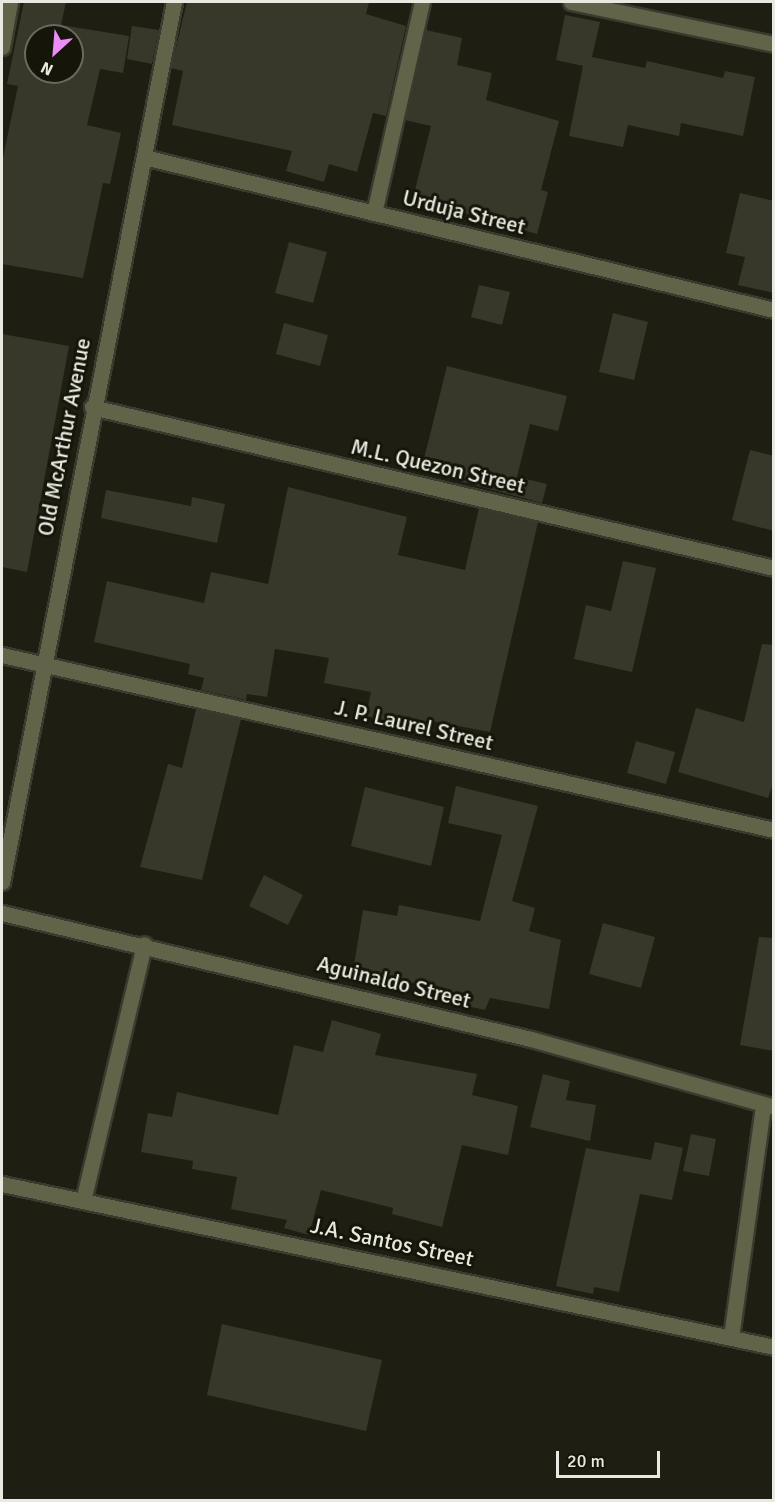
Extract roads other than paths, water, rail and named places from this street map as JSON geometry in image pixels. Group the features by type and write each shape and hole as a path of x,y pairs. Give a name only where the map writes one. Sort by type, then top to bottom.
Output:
{"street":[{"path":"2,47 10,2"},
{"name":"Old McArthur Avenue","path":"2,882 92,407 174,2"},
{"path":"374,213 422,2"},
{"path":"571,2 774,44"},
{"name":"Urduja Street","path":"144,156 774,310"},
{"name":"M.L. Quezon Street","path":"92,407 774,568"},
{"name":"J. P. Laurel Street","path":"2,655 774,830"},
{"name":"Aguinaldo Street","path":"2,913 144,944 531,1039 768,1106"},
{"path":"83,1201 144,944"},
{"path":"731,1336 768,1106"},
{"name":"J.A. Santos Street","path":"2,1184 731,1336 774,1347"}]}
